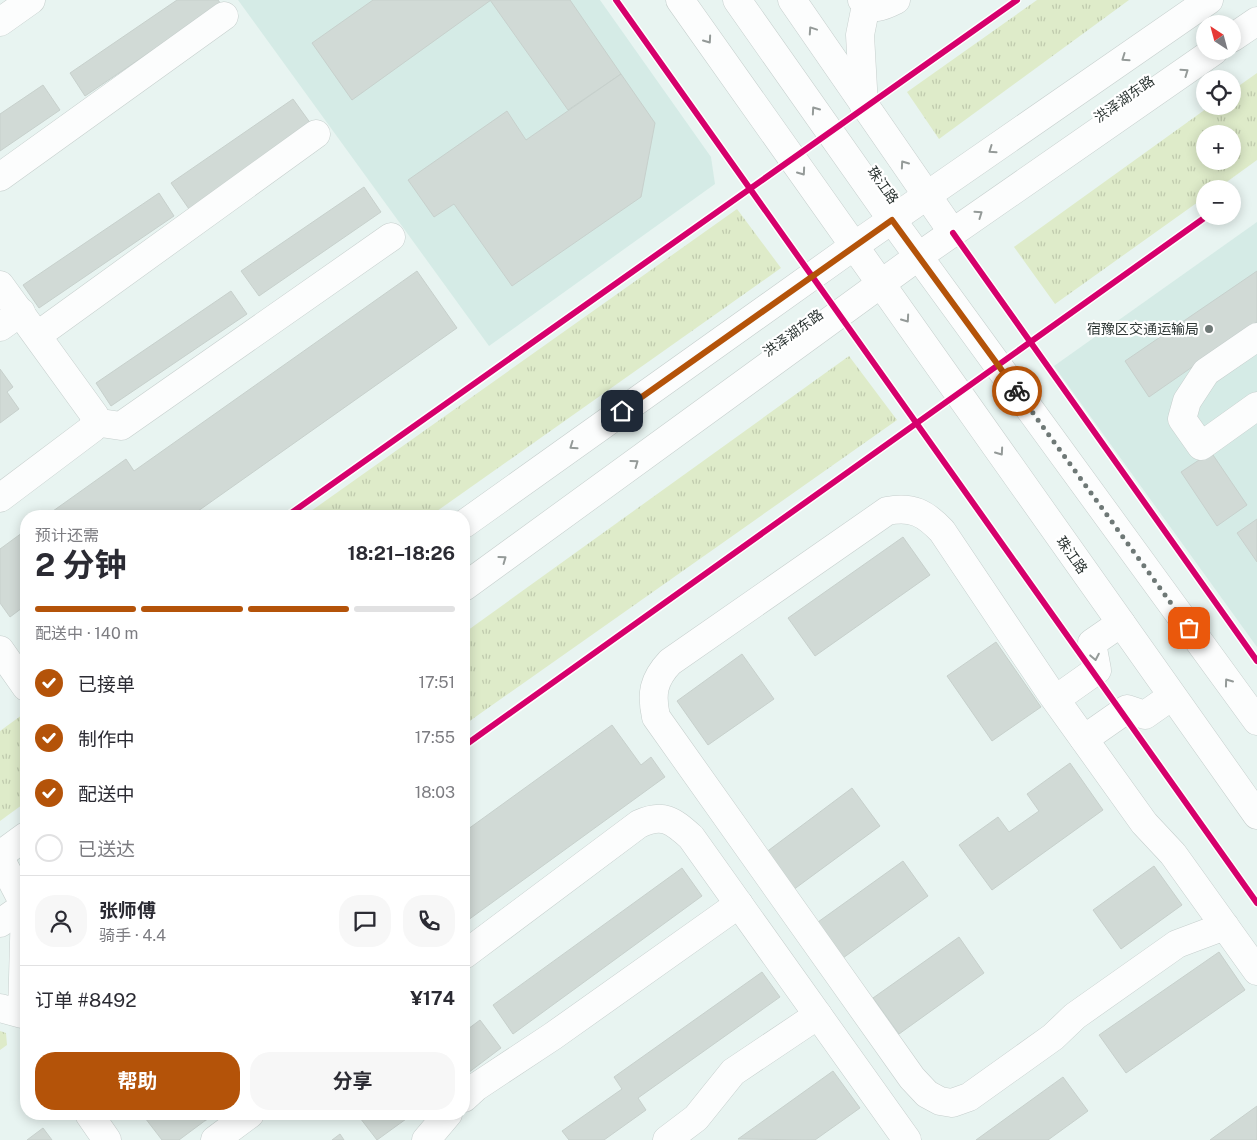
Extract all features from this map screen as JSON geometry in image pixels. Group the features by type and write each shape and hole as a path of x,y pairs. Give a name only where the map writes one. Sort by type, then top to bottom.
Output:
{"main road":[{"path":"0,22 31,0"},
{"name":"珠江路","path":"680,0 1257,815"},
{"name":"珠江路","path":"737,0 892,220 1257,721"},
{"path":"792,0 864,108 952,233"},
{"path":"864,108 860,35 864,2 875,8 896,0"},
{"path":"470,520 854,246 1209,0"},
{"path":"0,177 224,16"},
{"path":"1241,32 1257,21"},
{"name":"洪泽湖东路","path":"470,583 919,256 1201,60"},
{"path":"38,335 316,134"},
{"path":"94,422 121,426 391,237"},
{"path":"0,285 11,320 38,335 95,416 93,428 0,498"},
{"path":"1257,337 1202,376 1187,401 1182,419 1201,446 1257,406"},
{"path":"1225,926 1176,944 1075,1016 1047,1042 969,1097 952,1103 940,1101 927,1094 906,1070 656,717 652,700 654,684 670,662 887,511 904,508 919,513 932,521 942,532 1084,739 1144,822 1173,854 1225,926 1257,971"},
{"path":"1056,699 1097,670 1092,643 1121,623"},
{"path":"0,650 20,678"},
{"path":"1084,739 1127,709 1145,715 1172,696"},
{"path":"470,950 639,824 653,817 672,821 691,836 818,1015 899,1137"},
{"path":"20,841 0,856 20,894"},
{"path":"470,1092 739,904"},
{"path":"0,923 20,909"},
{"path":"16,1015 20,971"},
{"path":"667,1140 696,1118 733,1072 818,1015"},
{"path":"93,1120 107,1140"},
{"path":"215,1140 242,1120"},
{"path":"426,1140 443,1120"}],"shaded area":[{"path":"238,0 600,0 711,157 715,184 489,346"},
{"name":"宿豫区交通运输局","path":"1257,222 1257,647 1054,366"}],"green space":[{"path":"1037,0 1129,0 939,139 907,92"},
{"path":"1257,73 1257,160 1229,180 1196,180 1196,203 1055,304 1014,247 1197,115 1241,115 1241,84"},
{"path":"737,209 781,268 438,510 312,510"},
{"path":"849,356 897,420 470,721 470,629"},
{"path":"20,716 20,806 0,821 0,731"},
{"path":"0,1031 6,1033 7,1045 0,1050"}],"building":[{"path":"177,0 218,0 221,4 85,96 70,73"},
{"path":"373,0 491,0 352,100 312,43"},
{"path":"490,0 570,0 621,74 568,110"},
{"path":"621,74 655,123 641,197 512,286 454,204 434,217 408,180 507,111 526,140"},
{"path":"43,85 60,110 0,151 0,114"},
{"path":"293,99 311,124 189,209 171,183"},
{"path":"364,187 381,212 259,296 241,271"},
{"path":"159,193 174,216 39,308 23,285"},
{"path":"417,271 457,328 199,510 54,510 126,459 134,471"},
{"path":"1257,271 1257,322 1149,397 1125,361"},
{"path":"231,291 247,314 111,406 96,383"},
{"path":"0,369 13,387 7,392 19,409 0,423"},
{"path":"1211,452 1247,505 1217,526 1181,472"},
{"path":"1257,519 1257,562 1237,533"},
{"path":"20,534 20,610 10,617 0,603 0,549"},
{"path":"903,537 930,575 815,656 788,618"},
{"path":"996,642 1041,707 992,741 947,676"},
{"path":"742,654 774,699 708,745 677,701"},
{"path":"612,725 641,765 651,757 665,777 470,919 470,828"},
{"path":"1070,763 1103,810 992,890 959,845 998,817 1009,832 1039,811 1027,794"},
{"path":"852,788 880,826 793,890 765,853"},
{"path":"903,861 928,896 843,958 818,922"},
{"path":"1154,866 1182,905 1121,949 1093,910"},
{"path":"682,868 702,896 513,1034 493,1005"},
{"path":"959,937 984,973 899,1034 873,998"},
{"path":"1219,952 1245,990 1126,1073 1099,1035"},
{"path":"762,972 780,997 638,1098 646,1110 604,1140 569,1140 562,1131 622,1089 614,1077"},
{"path":"480,1020 501,1048 470,1071 470,1028"},
{"path":"833,1071 860,1108 815,1140 738,1139"},
{"path":"1063,1077 1088,1111 1048,1140 976,1140"},
{"path":"1257,1106 1257,1140 1210,1140"},
{"path":"147,1120 206,1120 179,1140 162,1140"},
{"path":"362,1120 405,1120 377,1140"},
{"path":"43,1128 52,1140 27,1140"},
{"path":"340,1134 344,1140 332,1140"}],"cycle path":[{"path":"616,0 1257,903"},
{"path":"295,510 1017,0"},
{"path":"470,742 1196,224"},
{"path":"953,233 1257,661"}],"way so far":[{"path":"1017,391 1189,628"}],"place":[{"name":"宿豫区交通运输局","path":"1209,329"}],"route":[{"path":"622,411 892,220 1017,391"}]}
